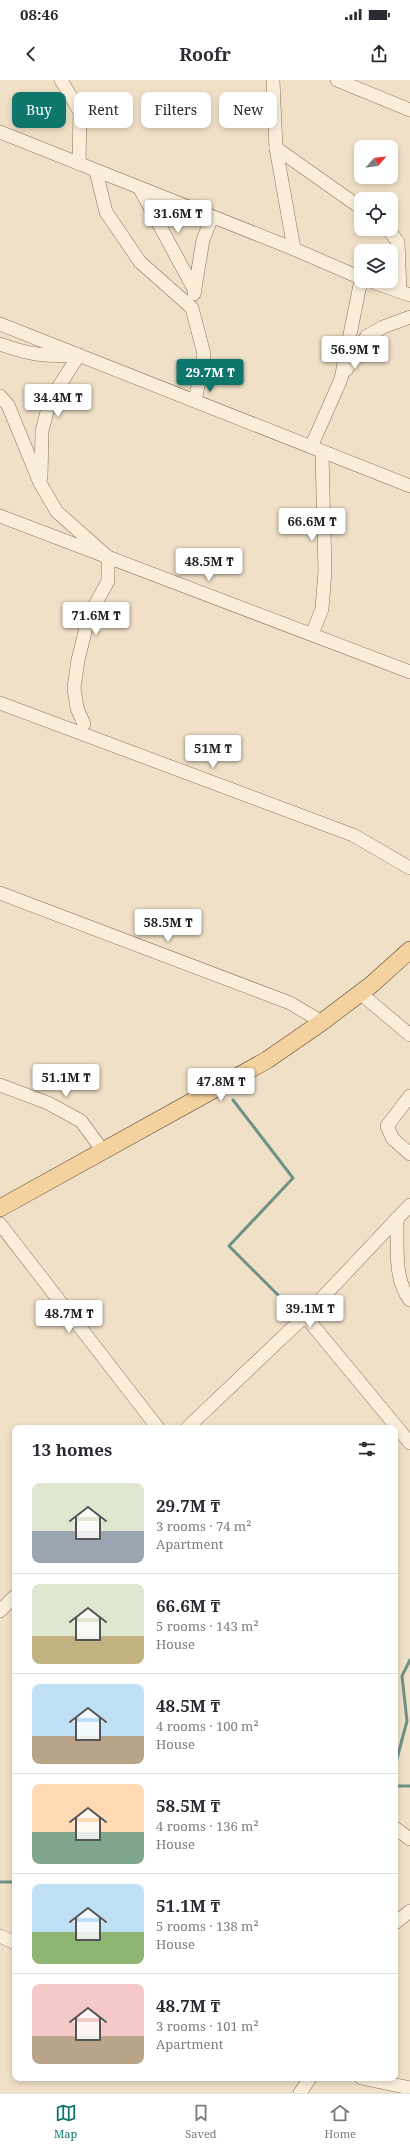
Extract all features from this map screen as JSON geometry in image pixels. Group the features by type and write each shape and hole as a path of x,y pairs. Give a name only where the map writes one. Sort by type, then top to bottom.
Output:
{"main road":[{"path":"0,1208 267,1060 322,1022 360,993 410,950"}],"street":[{"path":"61,80 80,112 79,164"},
{"path":"273,80 276,148 294,249"},
{"path":"337,80 410,110"},
{"path":"0,132 294,249 354,276"},
{"path":"276,148 354,203"},
{"path":"96,171 106,212 140,262 192,308"},
{"path":"140,189 195,291"},
{"path":"195,401 204,354 192,308 203,240 212,216"},
{"path":"390,288 405,293 398,242 393,236"},
{"path":"312,634 322,609 325,571 317,450 340,378 359,288"},
{"path":"340,378 367,336 383,327 410,318"},
{"path":"0,324 410,486"},
{"path":"0,344 19,351 47,357 79,355"},
{"path":"40,482 42,430 50,400 79,355"},
{"path":"0,396 8,406 40,482 57,512 108,557 108,581 89,616 78,660 74,688 77,708 84,724"},
{"path":"57,512 60,539"},
{"path":"0,516 410,672"},
{"path":"0,703 353,835 410,868"},
{"path":"0,893 290,1003 322,1022"},
{"path":"360,993 410,1036"},
{"path":"2,1084 48,1103 81,1120 103,1151"},
{"path":"410,1096 387,1126 393,1139 410,1154"},
{"path":"190,1425 305,1316 410,1205"},
{"path":"397,1218 398,1270 406,1295 410,1300"},
{"path":"0,1224 156,1425"},
{"path":"305,1316 395,1425"},
{"path":"398,1428 410,1443"},
{"path":"0,1611 12,1599"},
{"path":"398,1830 410,1839"},
{"path":"398,1921 410,1911"},
{"path":"0,1936 12,1942"},
{"path":"300,2093 308,2081"},
{"path":"376,2081 410,2088"}],"waterway":[{"path":"233,1100 293,1178 229,1246 287,1304"},
{"path":"398,1755 407,1721 402,1676 410,1660"},
{"path":"398,1786 410,1786"},
{"path":"0,1882 12,1882"}]}
